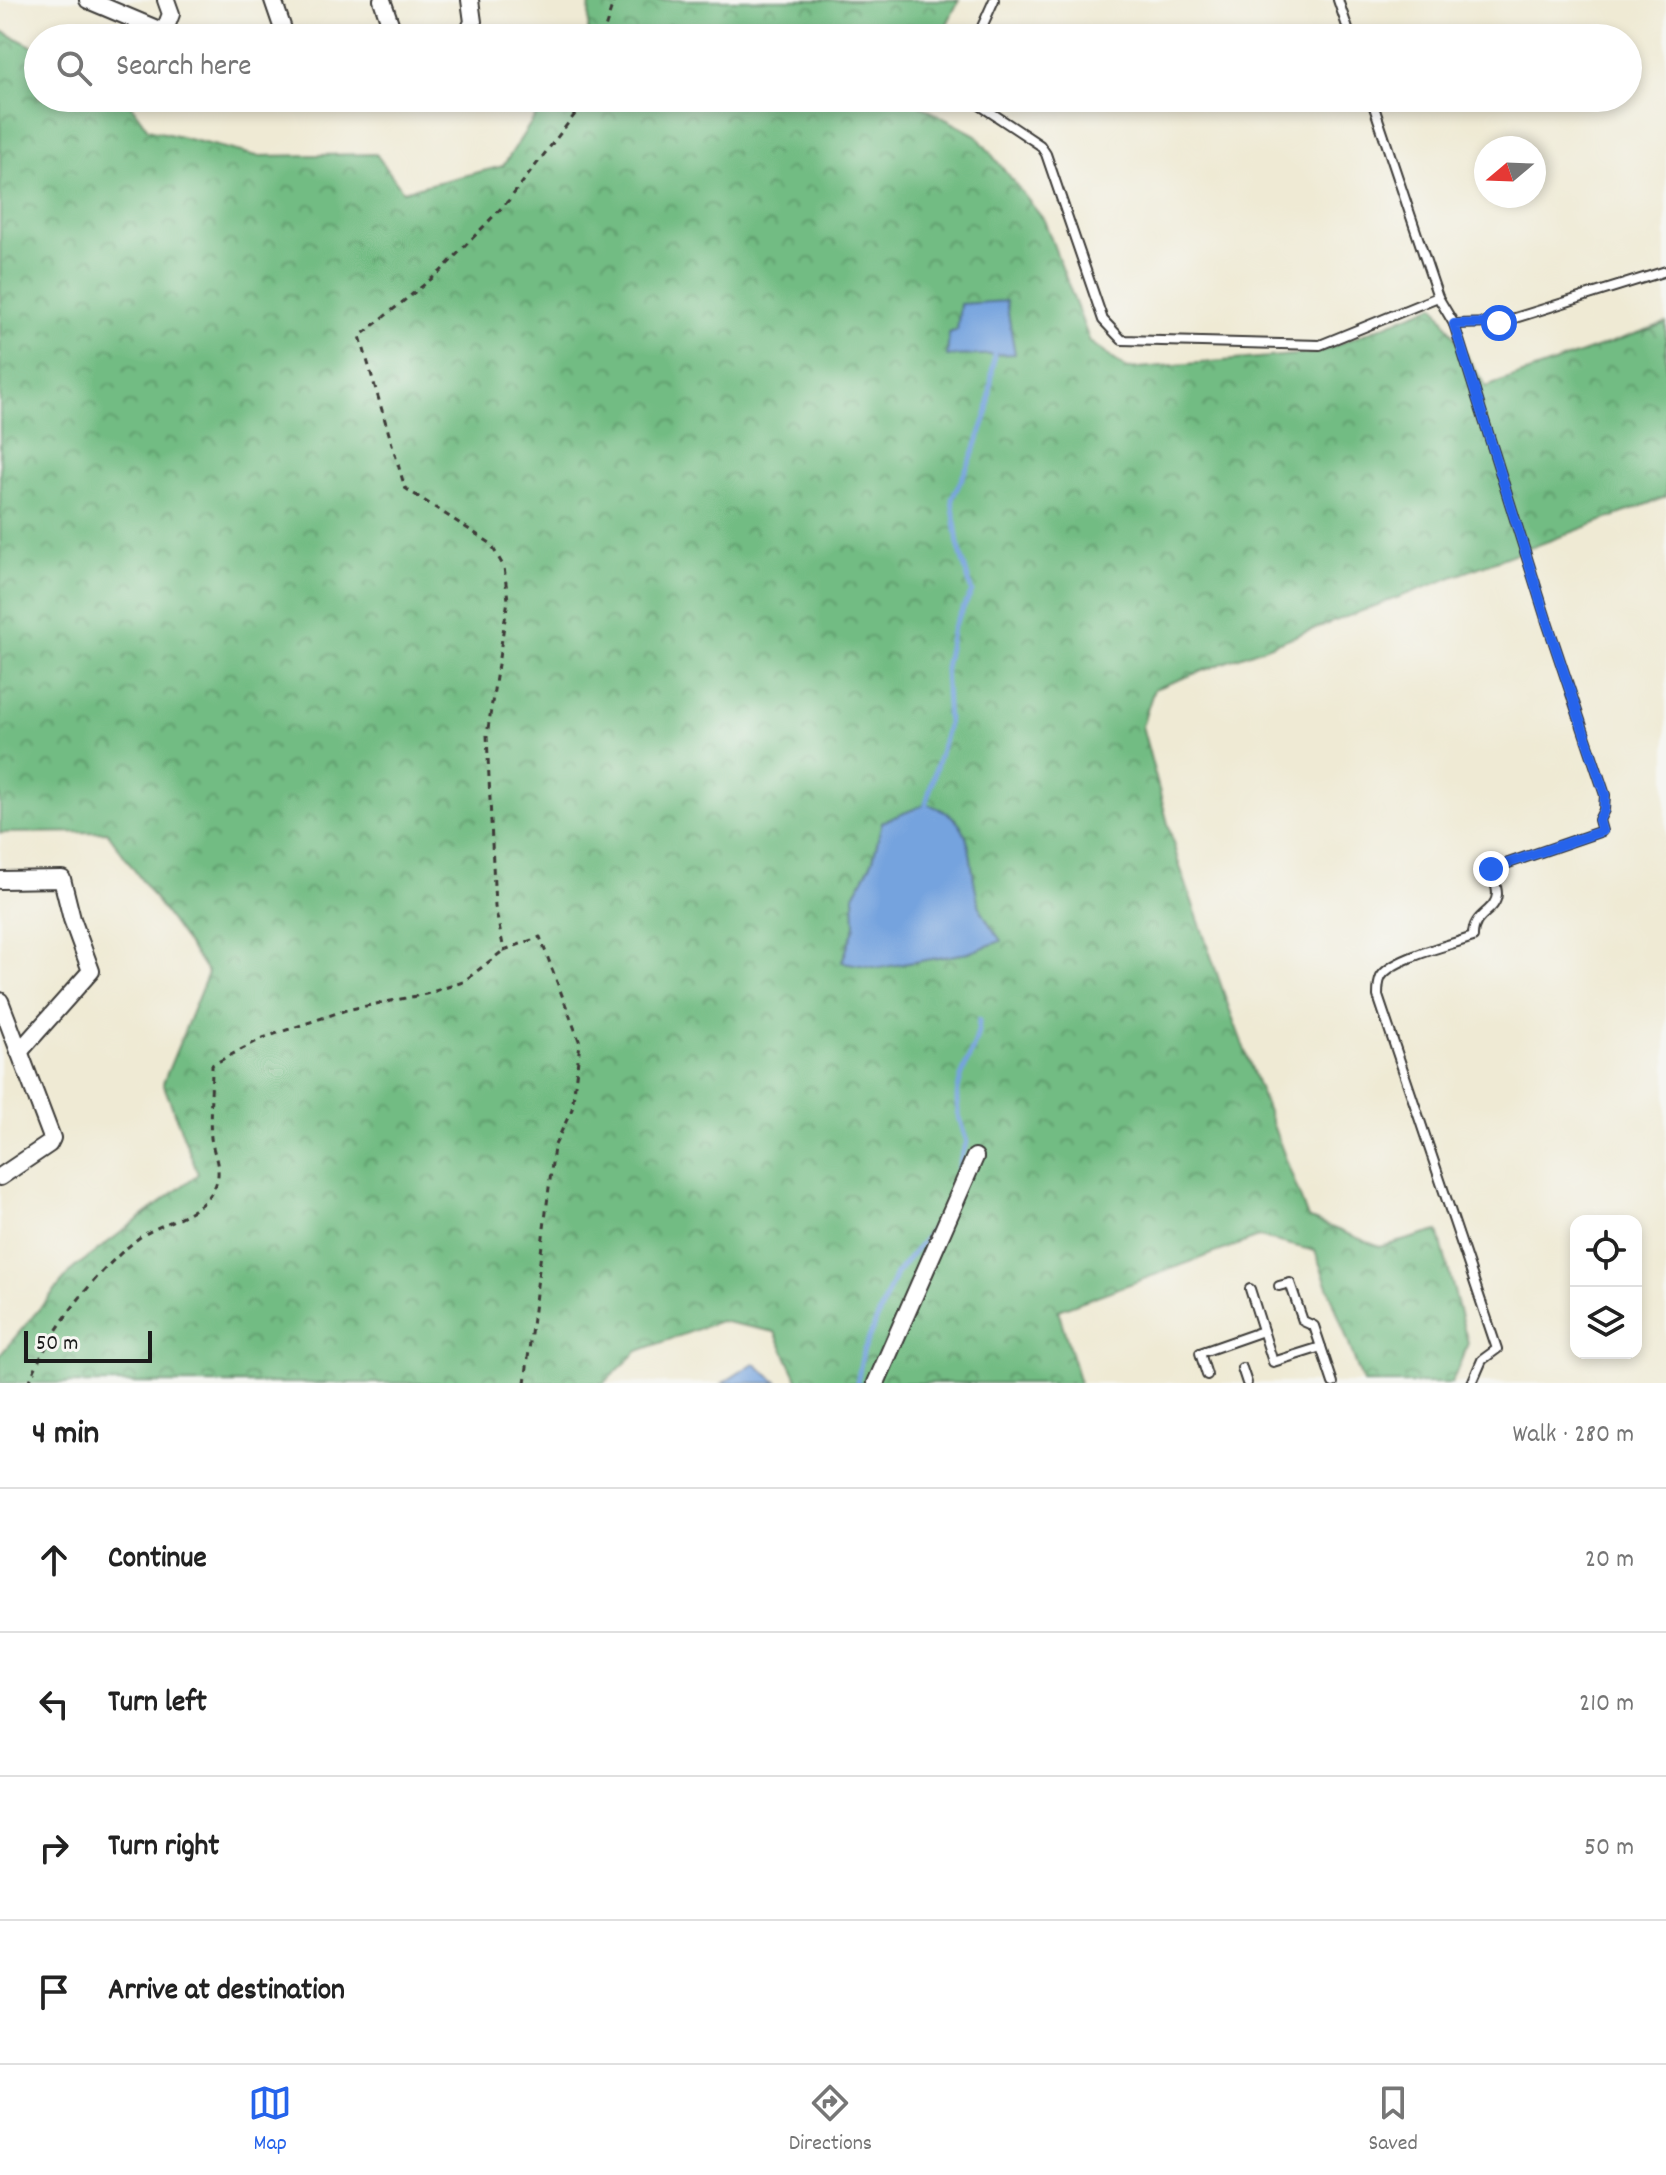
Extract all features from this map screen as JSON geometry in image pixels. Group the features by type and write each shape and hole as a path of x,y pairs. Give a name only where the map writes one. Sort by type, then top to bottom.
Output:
{"street":[{"path":"88,0 145,24"},
{"path":"166,0 171,24"},
{"path":"273,0 281,24"},
{"path":"382,0 390,24"},
{"path":"470,0 472,24"},
{"path":"0,880 62,879 72,919 91,971 19,1052"},
{"path":"0,1001 52,1138 49,1144 0,1177"},
{"path":"876,1383 975,1157"}],"lane":[{"path":"983,24 994,0"},
{"path":"1338,0 1346,24"},
{"path":"986,112 1040,145 1046,154 1103,320 1122,340 1320,345 1438,297"},
{"path":"1376,112 1438,297 1454,324 1547,622 1605,795 1604,810 1599,820 1602,831 1491,869 1497,892 1495,903 1476,920 1473,937 1396,964 1380,978 1378,986 1383,1010 1497,1349 1482,1360 1472,1383"},
{"path":"1454,324 1499,323 1666,271"},
{"path":"1279,1286 1290,1283 1303,1321 1314,1326 1333,1383"},
{"path":"1250,1289 1273,1362 1321,1347"},
{"path":"1207,1375 1200,1353 1263,1331"},
{"path":"1242,1368 1247,1383"}],"path":[{"path":"606,24 614,0"},
{"path":"504,950 495,907 487,735 508,600 504,567 490,543 405,488 360,336 440,272 509,200 577,112"},
{"path":"29,1383 39,1356 91,1284 136,1239 176,1220 205,1200 217,1182 218,1170 211,1138 212,1065 263,1038 346,1010 426,994 463,982 504,950 540,937 580,1043 572,1109 554,1147 525,1383"}],"green space":[{"path":"590,0 959,0 947,24 589,24"},
{"path":"0,30 24,42 24,112 136,112 148,129 257,156 376,154 403,191 503,166 538,112 932,112 976,135 1044,220 1090,342 1127,369 1317,353 1435,305 1486,387 1666,323 1666,497 1154,689 1142,726 1178,861 1308,1218 1380,1247 1438,1231 1468,1343 1452,1383 1363,1383 1315,1251 1259,1237 1058,1310 1080,1383 799,1383 775,1332 720,1321 638,1351 604,1383 0,1383 0,1355 73,1269 198,1174 163,1083 208,973 107,832 0,833"}],"water":[{"path":"1006,301 1015,354 947,356 949,333 957,330 960,304"},
{"path":"926,804 955,819 963,830 979,904 1001,941 968,953 879,968 842,962 855,926 854,895 873,860 882,822"},
{"path":"754,1363 778,1383 723,1383"}],"waterway":[{"path":"926,804 948,724 945,668 953,627 972,592 958,544 952,499 972,457 988,411 994,355"},
{"path":"956,1184 967,1142 958,1112 958,1089 975,1044 979,1020"},
{"path":"857,1383 863,1352 896,1274 939,1221"}],"route":[{"path":"1491,869 1602,831 1599,820 1604,810 1605,795 1547,622 1454,324 1499,323"}]}
